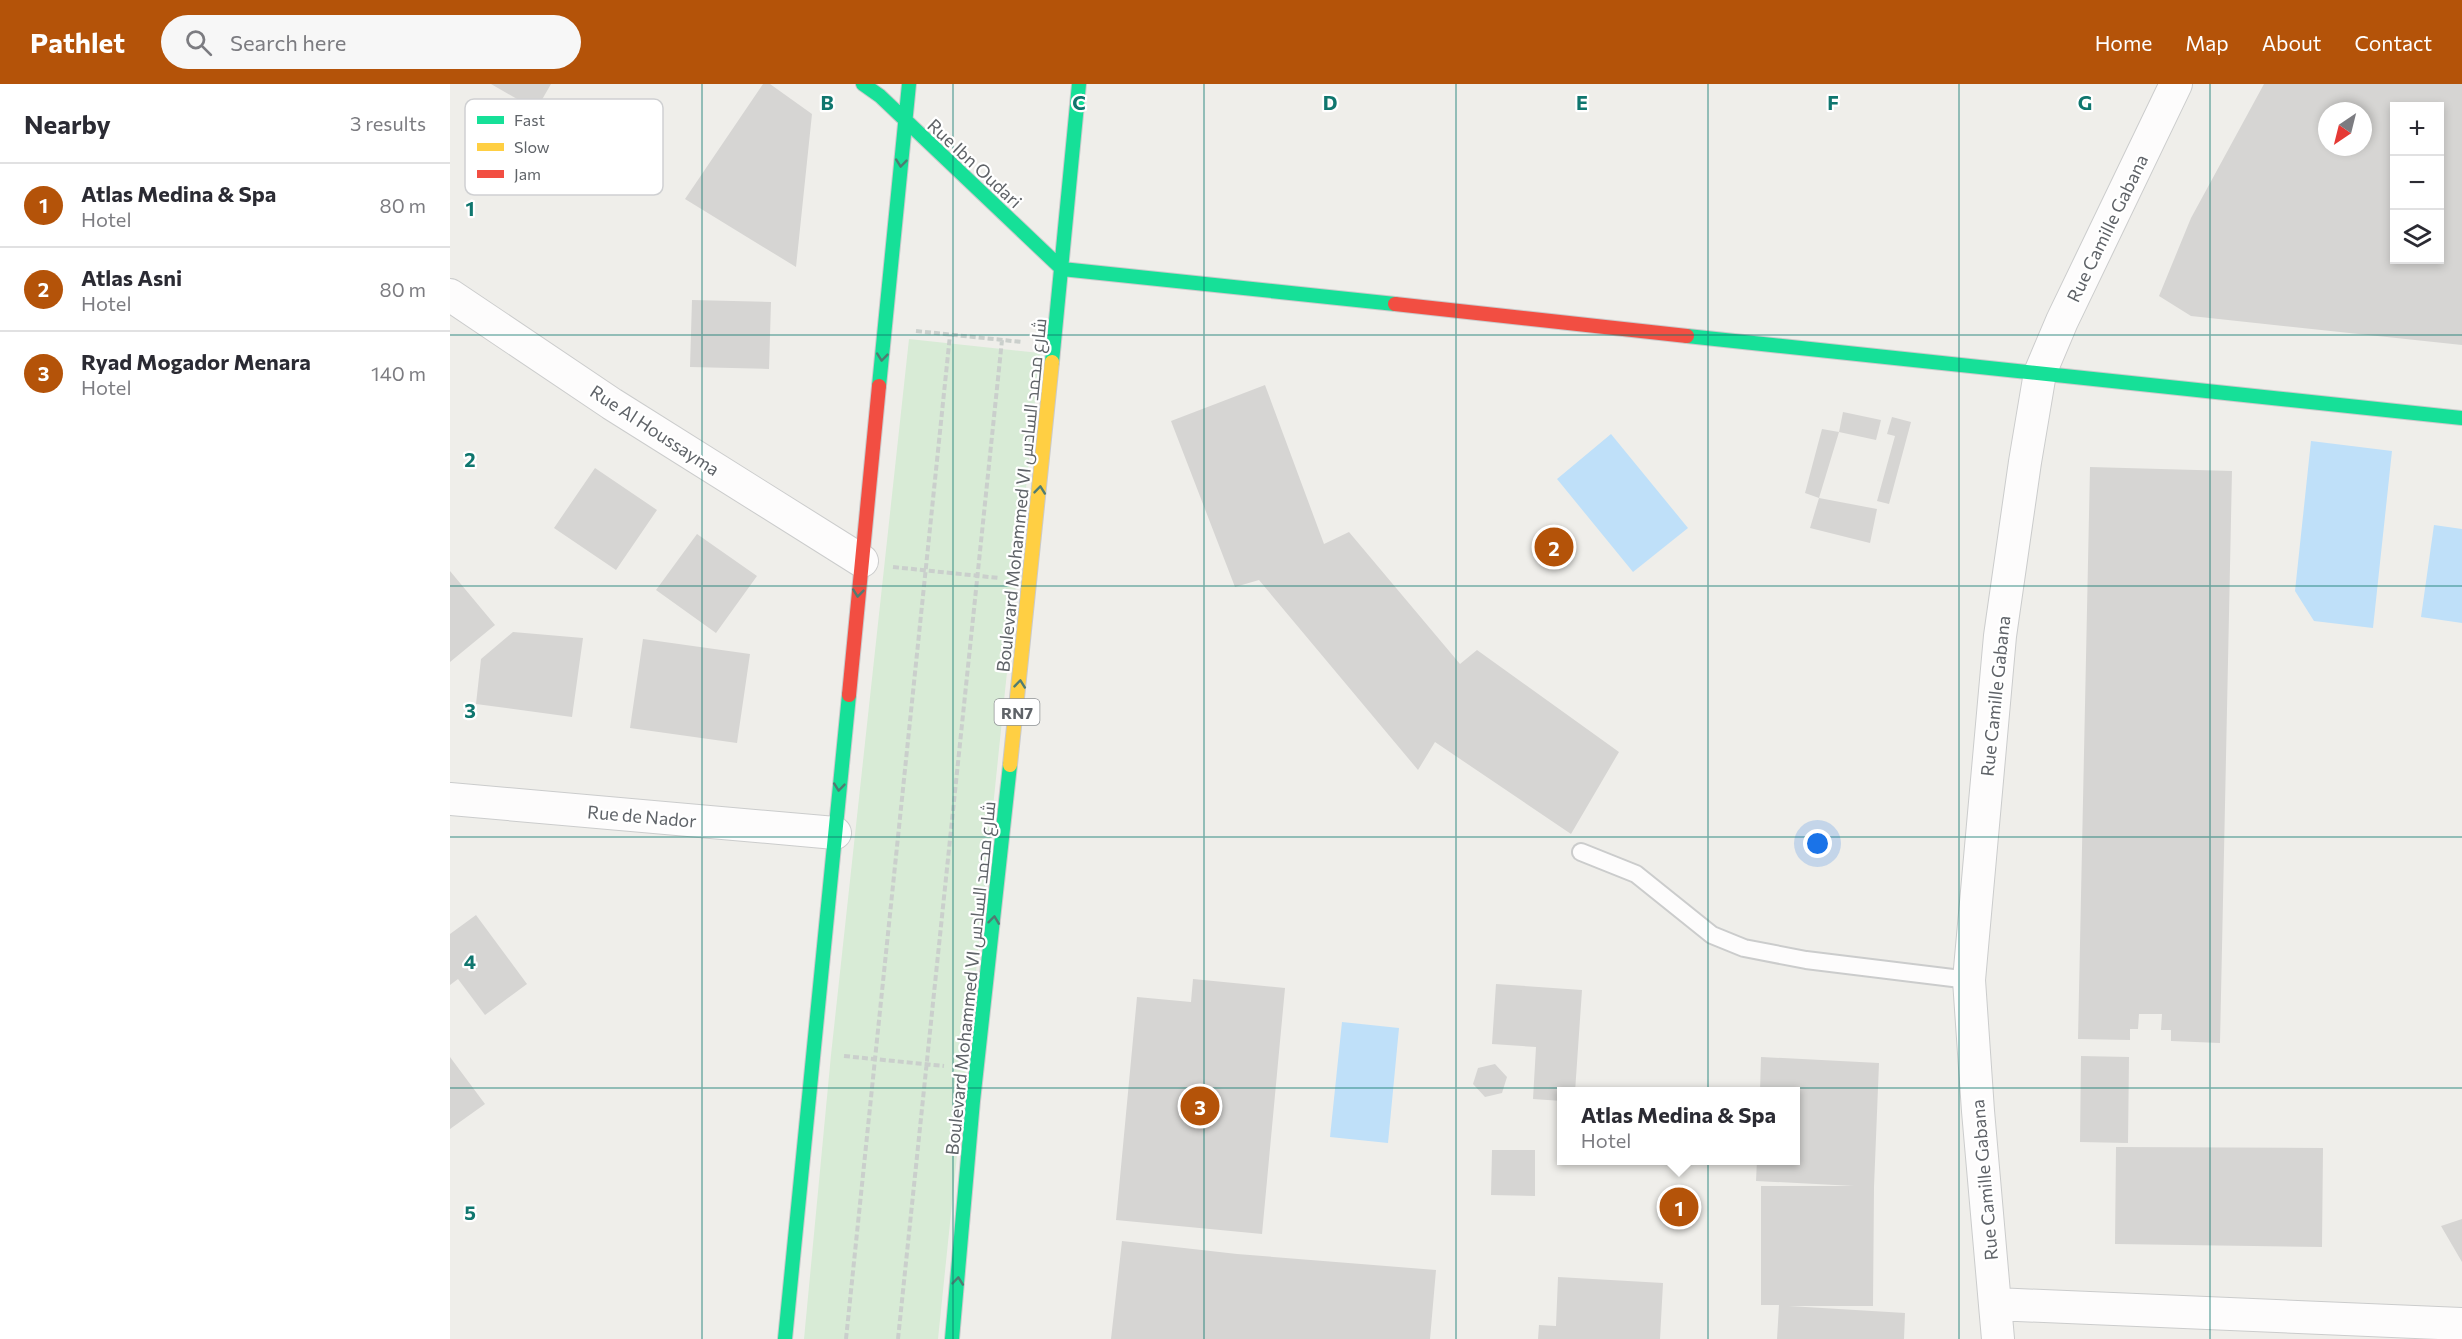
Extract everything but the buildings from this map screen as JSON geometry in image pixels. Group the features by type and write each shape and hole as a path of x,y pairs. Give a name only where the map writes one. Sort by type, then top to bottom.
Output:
{"main road":[{"name":"Rue Ibn Oudari","path":"863,84 880,96 1062,269"},
{"path":"785,1339 835,833 873,563 909,84"},
{"name":"Boulevard Mohammed VI شارع محمد السادس","path":"952,1339 973,1101 1029,603 1079,84"},
{"path":"1062,269 2462,418"}],"street":[{"name":"Rue Camille Gabana","path":"1998,1339 1969,980 2000,636 2040,373 2062,321 2176,84"},
{"name":"Rue Al Houssayma","path":"450,295 612,404 873,563"},
{"name":"Rue de Nador","path":"450,799 835,833"},
{"path":"1995,1304 2462,1324"}],"lane":[{"path":"1581,852 1636,874 1712,935 1744,948 1806,960 1969,980"}],"path":[{"path":"909,331 1031,343"},
{"path":"846,1339 950,335"},
{"path":"898,1339 1002,340"},
{"path":"873,563 1006,579"},
{"path":"842,1056 951,1066"}],"green space":[{"path":"909,339 1040,353 938,1339 804,1339 831,1055"}],"water":[{"path":"1611,434 1688,528 1633,572 1557,479"},
{"path":"2311,441 2392,451 2373,628 2314,621 2295,591"},
{"path":"2434,525 2462,529 2462,623 2421,617"},
{"path":"1342,1022 1399,1028 1388,1143 1330,1137"}],"traffic: fast":[{"path":"863,84 880,96 1062,269 1395,304"},
{"path":"879,386 909,84"},
{"path":"1052,362 1079,84"},
{"path":"1687,336 2462,418"},
{"path":"785,1339 849,695"},
{"path":"952,1339 973,1101 1010,765"}],"traffic: slow":[{"path":"1010,765 1052,362"}],"traffic: jam":[{"path":"1395,304 1687,336"},
{"path":"849,695 879,386"}],"place":[{"name":"Atlas Asni","path":"1554,547"},
{"name":"Ryad Mogador Menara","path":"1200,1106"},
{"name":"Atlas Medina & Spa","path":"1679,1207"}]}
